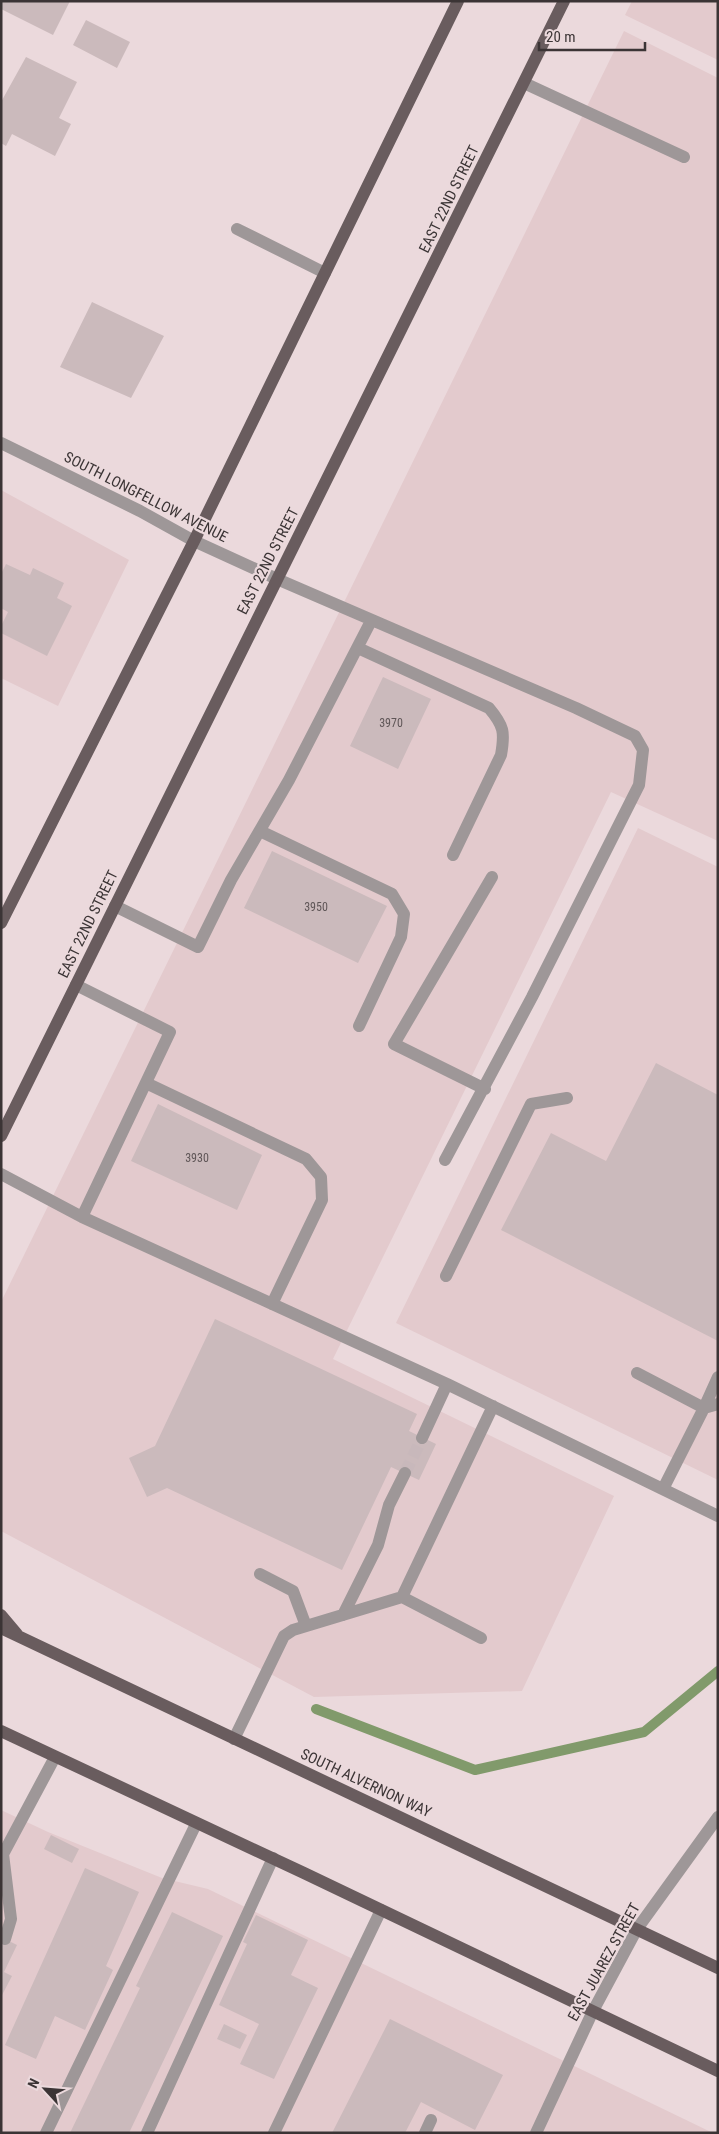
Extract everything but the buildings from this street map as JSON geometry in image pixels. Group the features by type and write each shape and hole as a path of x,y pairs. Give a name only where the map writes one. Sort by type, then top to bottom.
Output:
{"main road":[{"path":"1,923 194,540 458,1"},
{"name":"EAST 22ND STREET","path":"1,1136 564,1"},
{"path":"1,1616 21,1637"},
{"name":"SOUTH ALVERNON WAY","path":"1,1628 718,1968"},
{"path":"1,1732 196,1824 273,1858 718,2071"}],"street":[{"path":"524,83 684,157"},
{"path":"236,229 325,273"},
{"name":"SOUTH LONGFELLOW AVENUE","path":"1,443 277,580 635,736 643,750 639,785 485,1089 445,1160"},
{"path":"115,906 198,947 231,880 290,780 371,620"},
{"path":"358,648 489,708 502,724 504,738 501,754 453,855"},
{"path":"260,831 392,894 404,914 401,937 359,1026"},
{"path":"485,1089 394,1044 492,877"},
{"path":"76,985 170,1032 82,1217"},
{"path":"146,1083 306,1159 321,1177 322,1200 272,1304"},
{"path":"446,1276 531,1104 567,1098"},
{"path":"1,1174 82,1217 447,1384 718,1516"},
{"path":"637,1373 704,1408 718,1404"},
{"path":"663,1489 718,1377"},
{"path":"422,1438 447,1384"},
{"path":"402,1597 493,1406"},
{"path":"343,1615 378,1545 389,1505 405,1473"},
{"path":"260,1574 293,1591 306,1626"},
{"path":"234,1739 284,1636 293,1630 402,1597 481,1638"},
{"path":"5,1939 11,1919 2,1856 55,1757"},
{"name":"EAST JUAREZ STREET","path":"536,2133 592,2012 637,1929 718,1817"},
{"path":"46,2133 196,1824"},
{"path":"147,2133 273,1858"},
{"path":"274,2133 381,1910"},
{"path":"425,2133 431,2120"}],"shaded area":[{"path":"632,1 718,1 718,60 625,15"},
{"path":"624,31 718,78 718,841 611,792 333,1359 614,1496 522,1691 314,1697 1,1531 1,1302"},
{"path":"1,490 129,560 58,706 1,678"},
{"path":"638,828 718,867 718,1480 396,1323"},
{"path":"1,1810 48,1832 162,1878 208,1889 713,2133 155,2133 145,2128 142,2133 1,2133"}],"waterway":[{"path":"316,1709 475,1770 644,1732 718,1671"}],"tunnel":[{"path":"405,1473 422,1438"}]}
